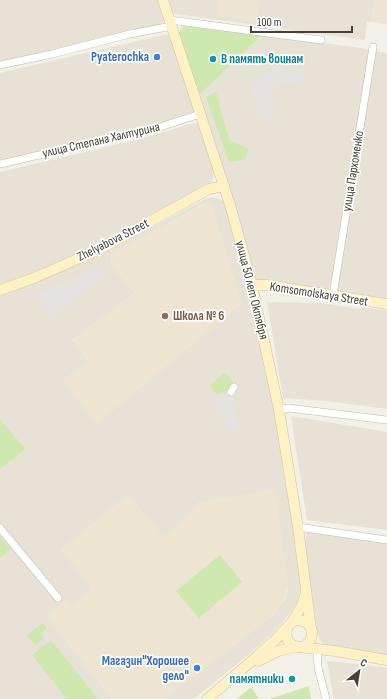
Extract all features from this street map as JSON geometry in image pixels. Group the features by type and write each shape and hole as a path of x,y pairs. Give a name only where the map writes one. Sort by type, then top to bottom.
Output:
{"main road":[{"name":"улица 50 лет Октября","path":"163,0 231,208 252,285 279,410 298,527 312,631"},
{"name":"Zhelyabova Street","path":"0,290 34,278 98,250 210,189 224,186"},
{"name":"Komsomolskaya Street","path":"252,285 267,285 387,304"},
{"name":"улица 50 лет Октября","path":"242,670 290,625 305,598 307,588"},
{"path":"335,651 325,648 314,640 312,631 307,623 296,620 290,625 286,634 287,640 298,647 335,651 387,660"},
{"path":"207,699 242,670 268,655 288,648 303,647 311,640 312,631"}],"street":[{"path":"0,65 52,54 171,23 321,40"},
{"name":"улица Пархоменко","path":"333,295 373,47"},
{"name":"улица Степана Халтурина","path":"0,164 160,127 200,114"},
{"path":"279,410 288,408 387,420"},
{"path":"298,527 387,540"},
{"path":"0,528 58,598"},
{"path":"317,649 318,667 326,699"}],"shaded area":[{"path":"0,0 159,0 165,20 161,25 0,64"},
{"path":"167,0 375,0 371,22 367,22 364,40 176,14 172,12"},
{"path":"216,0 260,0 257,21 219,16"},
{"path":"375,0 387,0 387,24 371,22"},
{"path":"163,35 170,37 195,114 0,166 0,73"},
{"path":"262,35 361,48 370,51 330,290 257,282 199,95"},
{"path":"374,51 387,53 387,302 339,295 335,288"},
{"path":"270,71 302,71 303,84 290,83 274,86 270,100 276,109 273,119 259,118 252,95 252,85"},
{"path":"199,123 214,171 213,179 208,187 161,213 94,246 31,273 0,284 0,172 136,140"},
{"path":"212,197 225,202 248,293 271,395 294,522 301,588 297,602 287,617 273,633 194,699 164,699 274,614 285,600 288,588 199,502 165,539 128,495 61,550 93,588 71,607 47,616 112,699 0,699 0,558 11,549 0,537 0,296 96,257 205,199","holes":["205,203 210,203 241,304 97,423 63,380 89,362 72,340 135,293 112,266 111,255"]},
{"name":"Школа № 6","path":"205,203 210,203 212,206 241,304 96,424 63,380 89,362 72,340 135,293 112,266 111,255"},
{"path":"99,266 105,274 52,320 34,295"},
{"path":"267,302 320,303 387,311 387,409 326,401 283,398"},
{"path":"231,392 239,430 228,430 210,399"},
{"path":"291,416 387,432 387,530 307,520"},
{"path":"275,489 288,582 286,595 282,604 274,614 164,699 112,699 47,616 65,600 71,606 93,588 61,550 128,495 165,538 199,502"},
{"path":"309,532 387,542 387,657 325,646 321,642 317,632 305,541 306,534"},
{"path":"327,661 387,668 387,699 334,699"}],"green space":[{"path":"184,26 262,35 199,95 179,33"},
{"path":"216,92 229,140 249,149 245,160 229,162 206,97"},
{"path":"225,372 231,379 233,388 217,395 210,385"},
{"path":"0,419 25,449 0,469"},
{"path":"0,537 11,549 0,558"},
{"path":"220,555 242,582 199,618 176,591"},
{"path":"43,623 47,628 41,633 44,638 35,645 27,635"},
{"path":"51,640 98,699 67,699 32,655"},
{"path":"309,686 311,699 269,699 272,698"},
{"path":"251,687 259,699 237,699"}],"place":[{"name":"Pyaterochka","path":"157,57"},
{"name":"В память воинам","path":"213,59"},
{"name":"Школа № 6","path":"165,316"},
{"name":"Магазин\"Хорошее дело\"","path":"197,668"},
{"name":"памятники","path":"292,679"}]}
